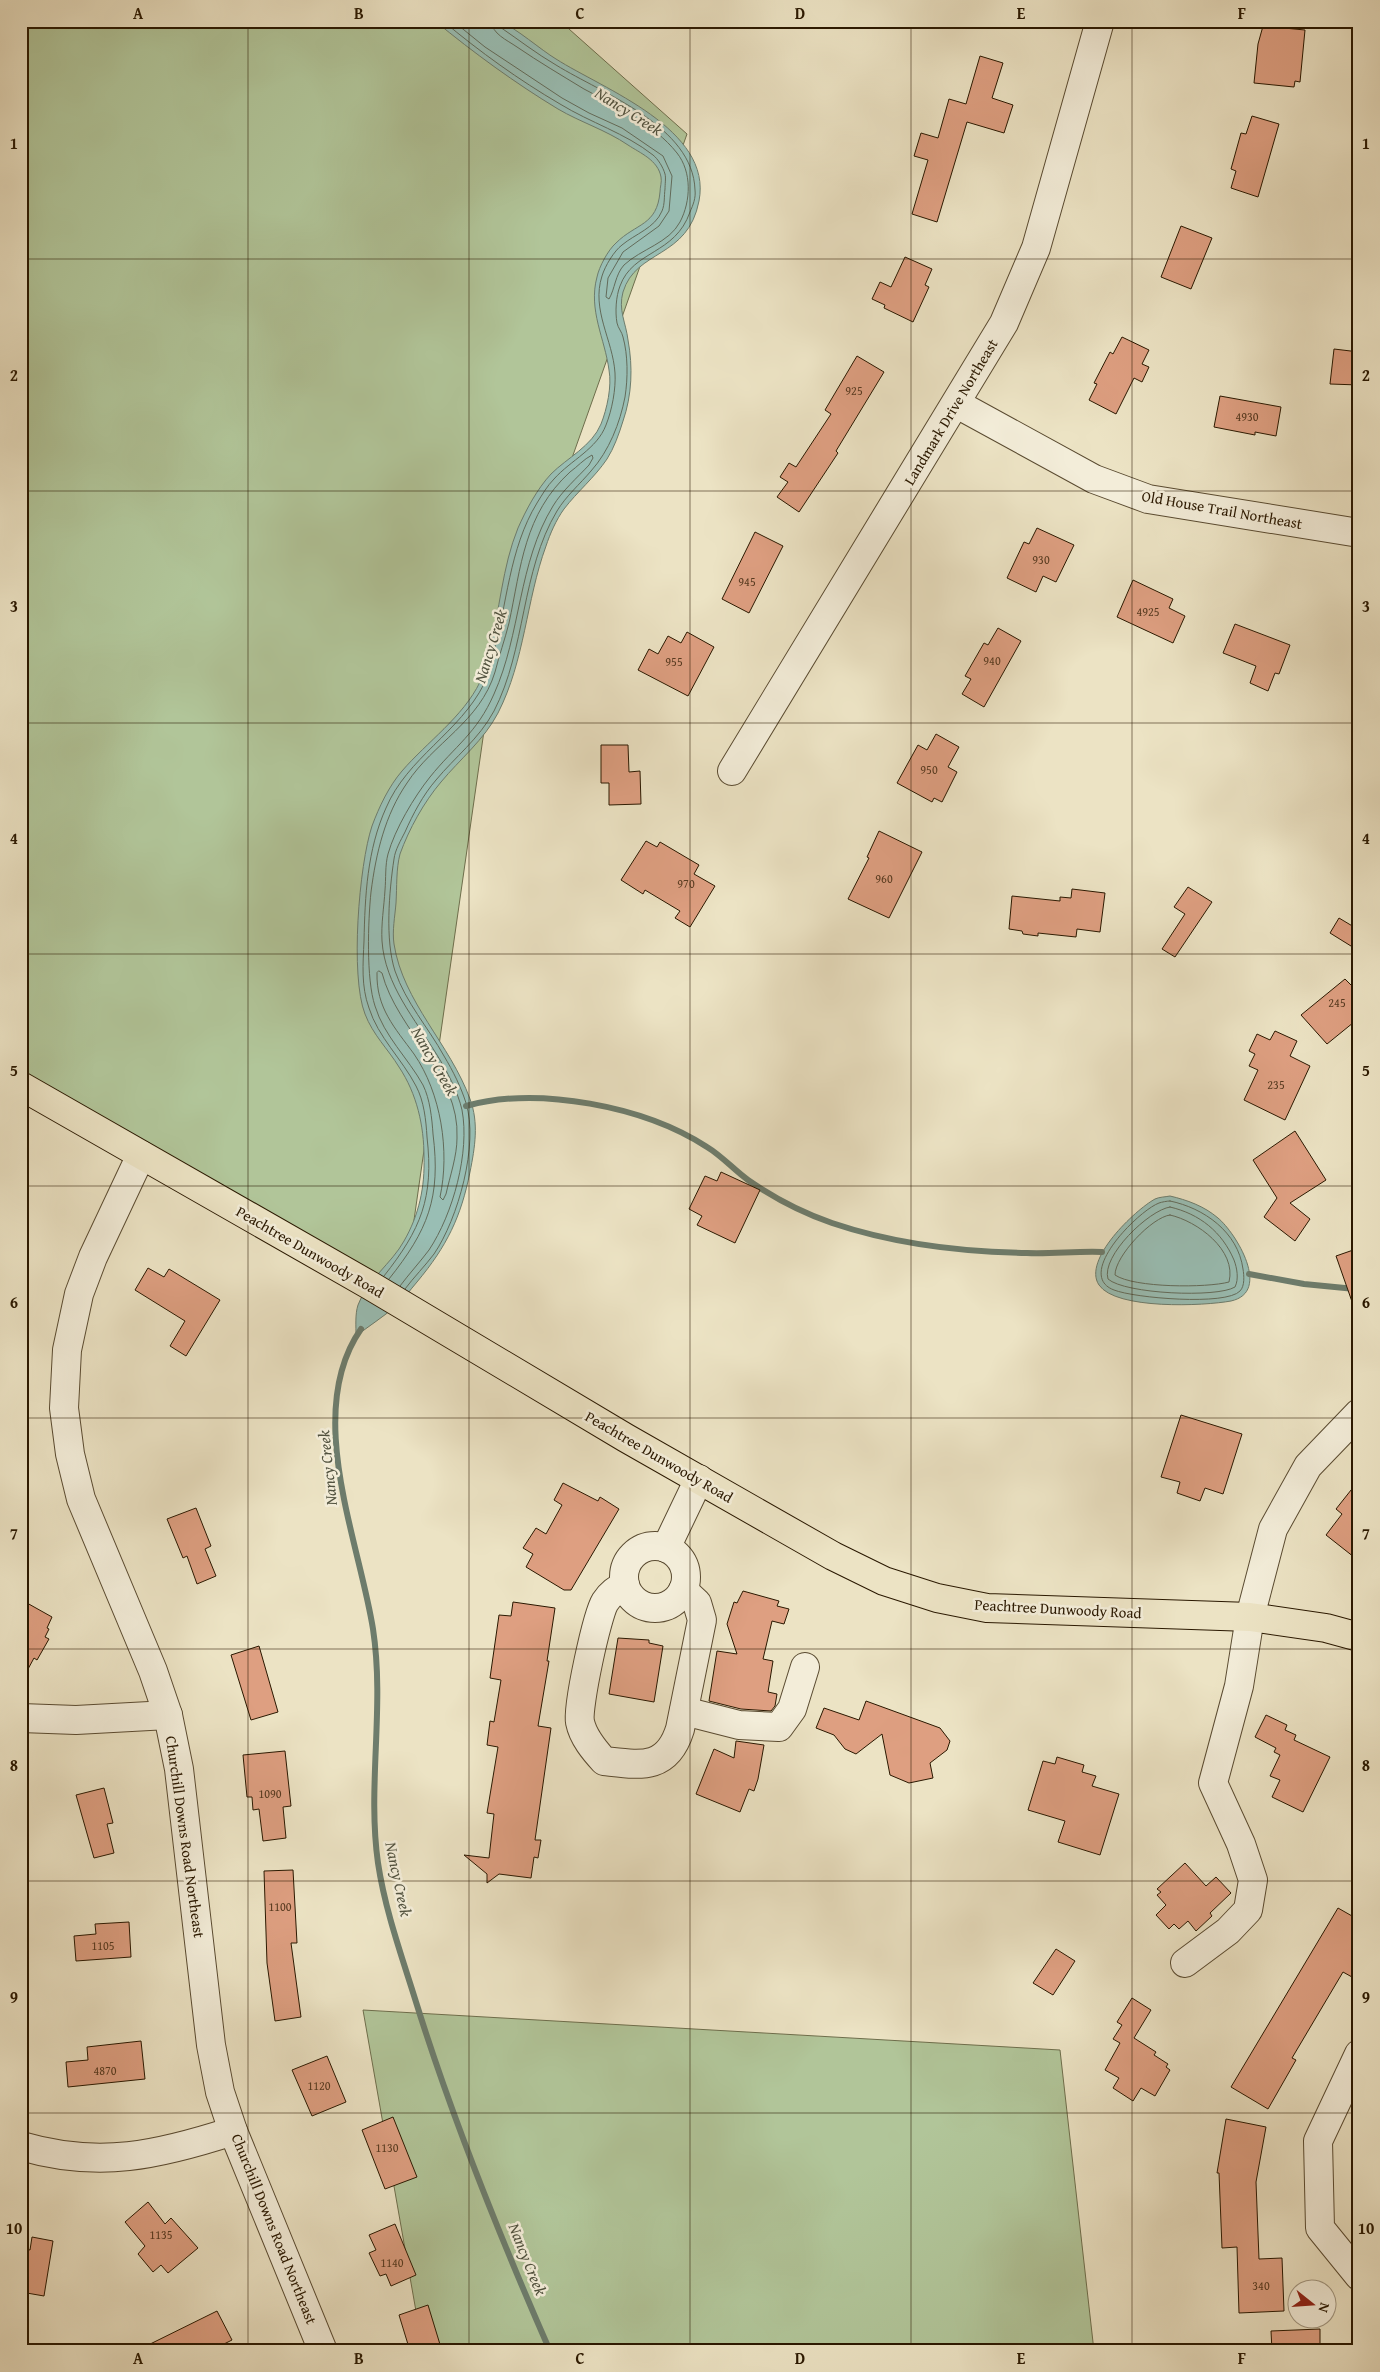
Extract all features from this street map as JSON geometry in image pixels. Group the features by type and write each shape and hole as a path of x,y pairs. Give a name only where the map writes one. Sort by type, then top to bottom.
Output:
{"main road":[{"name":"Peachtree Dunwoody Road","path":"21,1086 372,1286 560,1400 833,1556 884,1581 937,1598 987,1608 1250,1617 1326,1628 1359,1637"}],"street":[{"name":"Landmark Drive Northeast","path":"732,771 957,404 1004,323 1036,248 1100,21"},
{"name":"Old House Trail Northeast","path":"957,404 1094,478 1148,499 1359,533"},
{"name":"Churchill Downs Road Northeast","path":"141,1155 93,1257 79,1294 67,1350 64,1408 70,1454 81,1499 153,1671 168,1715 179,1769 211,2045 220,2092 233,2131 323,2351"},
{"path":"1184,1963 1228,1931 1248,1910 1253,1880 1241,1844 1213,1783 1239,1686 1250,1617 1273,1529 1308,1466 1359,1413"},
{"path":"666,1548 699,1479"},
{"path":"651,1546 666,1548 677,1556 683,1565 685,1582 682,1590 671,1603 659,1608 649,1608 636,1602 629,1595 624,1572 629,1560 639,1551 651,1546"},
{"path":"626,1585 613,1591 604,1604 596,1624 580,1704 580,1721 584,1735 604,1760 636,1764 649,1763 662,1757 675,1746 702,1620 697,1603 682,1590"},
{"path":"684,1711 739,1725 779,1727 792,1709 805,1666"},
{"path":"21,1718 76,1720 168,1715"},
{"path":"1359,2054 1318,2141 1320,2228 1359,2276"},
{"path":"21,2146 39,2151 85,2157 132,2157 178,2149 233,2131"}],"green space":[{"path":"21,21 560,21 687,134 490,689 402,1304 21,1089"},
{"path":"363,2010 1060,2050 1094,2351 423,2351"}],"water":[{"path":"479,20 501,22 556,59 626,98 650,114 672,132 689,153 699,175 699,201 693,220 684,234 674,244 639,268 630,278 623,292 621,305 630,350 631,381 626,411 616,441 607,459 564,509 551,532 539,567 514,672 498,713 479,741 448,774 429,798 412,826 400,854 393,934 399,965 417,1004 451,1060 470,1099 475,1126 475,1144 462,1203 445,1243 437,1256 402,1300 356,1336 356,1312 362,1296 399,1249 414,1221 422,1190 424,1168 423,1134 415,1099 395,1060 368,1022 360,997 357,948 358,920 367,844 378,812 397,777 464,707 480,682 493,636 508,558 518,528 532,500 551,474 592,439 601,424 608,397 610,376 596,313 595,289 597,277 604,259 613,246 644,223 655,212 661,181 659,171 648,158 620,140 566,114 542,99 495,67 435,21"},
{"path":"1170,1196 1207,1210 1218,1218 1233,1236 1241,1248 1250,1275 1249,1286 1243,1295 1231,1301 1218,1303 1161,1304 1123,1299 1108,1293 1099,1285 1096,1275 1098,1263 1113,1237 1124,1224 1146,1205 1157,1198"}],"building":[{"path":"1263,26 1305,30 1300,82 1295,81 1294,87 1254,83 1258,44"},
{"path":"980,56 1003,63 992,98 1013,105 1004,133 967,122 937,222 912,214 928,160 914,156 921,133 938,138 949,99 966,104"},
{"path":"1252,116 1279,124 1258,197 1231,188 1236,171 1231,169 1241,133 1246,134"},
{"path":"1181,226 1212,238 1191,289 1161,277"},
{"path":"905,257 932,269 925,285 929,287 913,322 884,308 885,305 872,299 880,282 891,287"},
{"path":"1122,337 1149,350 1142,364 1149,367 1142,382 1134,378 1116,414 1089,400 1097,384 1094,383 1110,352 1113,354"},
{"path":"1334,349 1359,352 1359,385 1330,384"},
{"path":"857,356 884,372 836,451 838,453 799,512 777,497 788,482 780,477 789,463 796,467 831,414 825,410"},
{"path":"1220,396 1281,407 1276,436 1255,432 1255,435 1214,427"},
{"path":"1037,528 1074,545 1056,582 1043,576 1036,592 1007,578 1024,542 1029,544"},
{"path":"755,532 783,546 749,613 722,599"},
{"path":"1133,580 1173,599 1169,608 1185,616 1173,643 1117,617"},
{"path":"1235,624 1290,645 1279,674 1275,673 1268,691 1250,683 1256,666 1223,653"},
{"path":"998,628 1021,641 984,707 962,694 971,679 965,676 984,643 988,645"},
{"path":"687,632 714,647 688,696 638,670 649,649 658,654 668,636 681,643"},
{"path":"936,734 959,747 948,767 957,772 942,802 934,798 932,802 897,783 918,745 927,750"},
{"path":"601,745 628,745 629,772 640,771 641,804 609,805 609,783 601,783"},
{"path":"879,831 922,852 889,918 848,899 869,858 867,857"},
{"path":"646,841 657,847 660,842 699,865 694,874 715,886 690,927 675,918 680,911 645,890 643,894 621,880"},
{"path":"1188,887 1212,902 1175,957 1162,949 1185,914 1174,907"},
{"path":"1072,889 1105,893 1100,932 1077,929 1076,937 1038,933 1038,936 1023,934 1022,931 1009,929 1012,896 1060,901 1060,897 1071,898"},
{"path":"1339,918 1359,930 1359,951 1330,933"},
{"path":"1345,979 1359,993 1359,1018 1327,1044 1301,1015"},
{"path":"1275,1031 1297,1041 1290,1056 1310,1066 1285,1120 1244,1100 1258,1070 1249,1066 1255,1054 1249,1051 1257,1034 1270,1040"},
{"path":"1295,1131 1326,1180 1290,1203 1310,1219 1295,1241 1264,1217 1277,1198 1253,1160"},
{"path":"721,1172 760,1190 735,1243 697,1225 702,1216 689,1209 705,1176 717,1181"},
{"path":"1359,1248 1359,1312 1356,1313 1336,1256"},
{"path":"148,1268 164,1277 169,1269 220,1300 186,1356 170,1346 185,1321 135,1290"},
{"path":"1181,1415 1242,1434 1223,1494 1205,1488 1200,1501 1177,1493 1180,1482 1161,1477"},
{"path":"1359,1480 1359,1561 1326,1535 1342,1514 1336,1509"},
{"path":"563,1483 598,1501 600,1497 619,1509 571,1590 564,1590 526,1567 533,1554 523,1548 536,1528 546,1534 562,1505 554,1500"},
{"path":"196,1508 211,1546 205,1549 216,1576 197,1584 187,1556 183,1558 167,1519"},
{"path":"743,1591 779,1601 777,1606 789,1609 784,1624 772,1621 763,1659 773,1661 768,1692 777,1694 775,1706 771,1711 741,1709 709,1701 717,1651 737,1654 727,1624 734,1602 737,1603"},
{"path":"513,1602 555,1608 547,1661 549,1661 538,1726 551,1728 535,1840 541,1840 538,1858 534,1857 531,1878 499,1874 487,1883 487,1874 464,1855 489,1858 494,1814 487,1813 498,1747 487,1745 490,1721 494,1722 501,1680 490,1678 499,1615 511,1616"},
{"path":"27,1603 52,1617 45,1637 49,1639 37,1660 34,1658 21,1682 21,1614"},
{"path":"618,1638 649,1640 649,1643 663,1646 654,1702 609,1694"},
{"path":"259,1646 278,1712 251,1720 231,1655"},
{"path":"866,1701 940,1728 950,1741 947,1750 930,1763 933,1778 909,1783 890,1775 882,1734 856,1754 845,1749 834,1735 816,1728 824,1708 859,1720"},
{"path":"1266,1715 1287,1725 1285,1730 1296,1735 1294,1740 1330,1757 1303,1812 1272,1797 1280,1780 1270,1776 1280,1755 1274,1752 1276,1748 1255,1737"},
{"path":"736,1741 764,1745 754,1791 749,1789 740,1812 696,1794 714,1749 734,1758"},
{"path":"285,1751 291,1806 283,1807 286,1838 263,1841 259,1809 253,1810 252,1797 247,1797 243,1755"},
{"path":"1057,1757 1084,1765 1082,1772 1096,1776 1092,1786 1119,1794 1100,1855 1058,1842 1065,1821 1028,1810 1043,1761 1055,1764"},
{"path":"104,1788 113,1823 107,1824 114,1853 94,1858 76,1795"},
{"path":"1185,1863 1206,1886 1216,1877 1231,1893 1210,1913 1212,1916 1196,1931 1188,1921 1179,1929 1174,1924 1169,1929 1156,1915 1166,1905 1157,1895 1161,1892 1157,1889"},
{"path":"293,1870 297,1943 291,1943 301,2017 275,2021 267,1963 264,1871"},
{"path":"1338,1908 1359,1920 1359,1965 1352,1977 1343,1972 1292,2058 1296,2060 1268,2109 1231,2087"},
{"path":"129,1922 131,1957 76,1961 74,1936 96,1934 95,1924"},
{"path":"1056,1949 1075,1961 1053,1995 1033,1983"},
{"path":"1132,1998 1151,2010 1134,2038 1156,2052 1154,2055 1168,2064 1166,2067 1170,2070 1155,2096 1141,2088 1133,2101 1113,2088 1119,2078 1105,2070 1120,2043 1113,2039 1122,2025 1117,2022"},
{"path":"141,2041 145,2079 68,2087 66,2062 88,2060 87,2047"},
{"path":"327,2056 346,2102 312,2116 292,2070"},
{"path":"393,2117 417,2177 385,2189 362,2130"},
{"path":"1226,2119 1266,2127 1256,2182 1259,2259 1282,2258 1284,2311 1239,2313 1237,2247 1222,2248 1219,2173 1217,2173"},
{"path":"148,2202 165,2224 171,2218 198,2248 168,2273 161,2265 153,2272 138,2254 145,2246 125,2222"},
{"path":"395,2224 416,2275 391,2286 386,2274 380,2276 369,2253 376,2250 369,2235"},
{"path":"32,2237 53,2241 44,2296 21,2292 21,2248 30,2250"},
{"path":"428,2305 442,2351 410,2351 399,2315"},
{"path":"217,2311 232,2340 210,2351 136,2351"},
{"path":"1320,2330 1320,2351 1272,2351 1271,2331"}],"waterway":[{"path":"466,1106 494,1100 525,1098 557,1099 590,1104 653,1120 682,1133 712,1151 758,1187 778,1199 821,1219 879,1236 928,1246 978,1251 1036,1253 1102,1252"},
{"path":"1249,1274 1304,1284 1355,1289"},
{"name":"Nancy Creek","path":"361,1329 344,1362 336,1398 336,1437 340,1477 373,1629 376,1658 377,1717 374,1805 375,1834 381,1881 400,1951 461,2135 495,2222 550,2351"}]}
